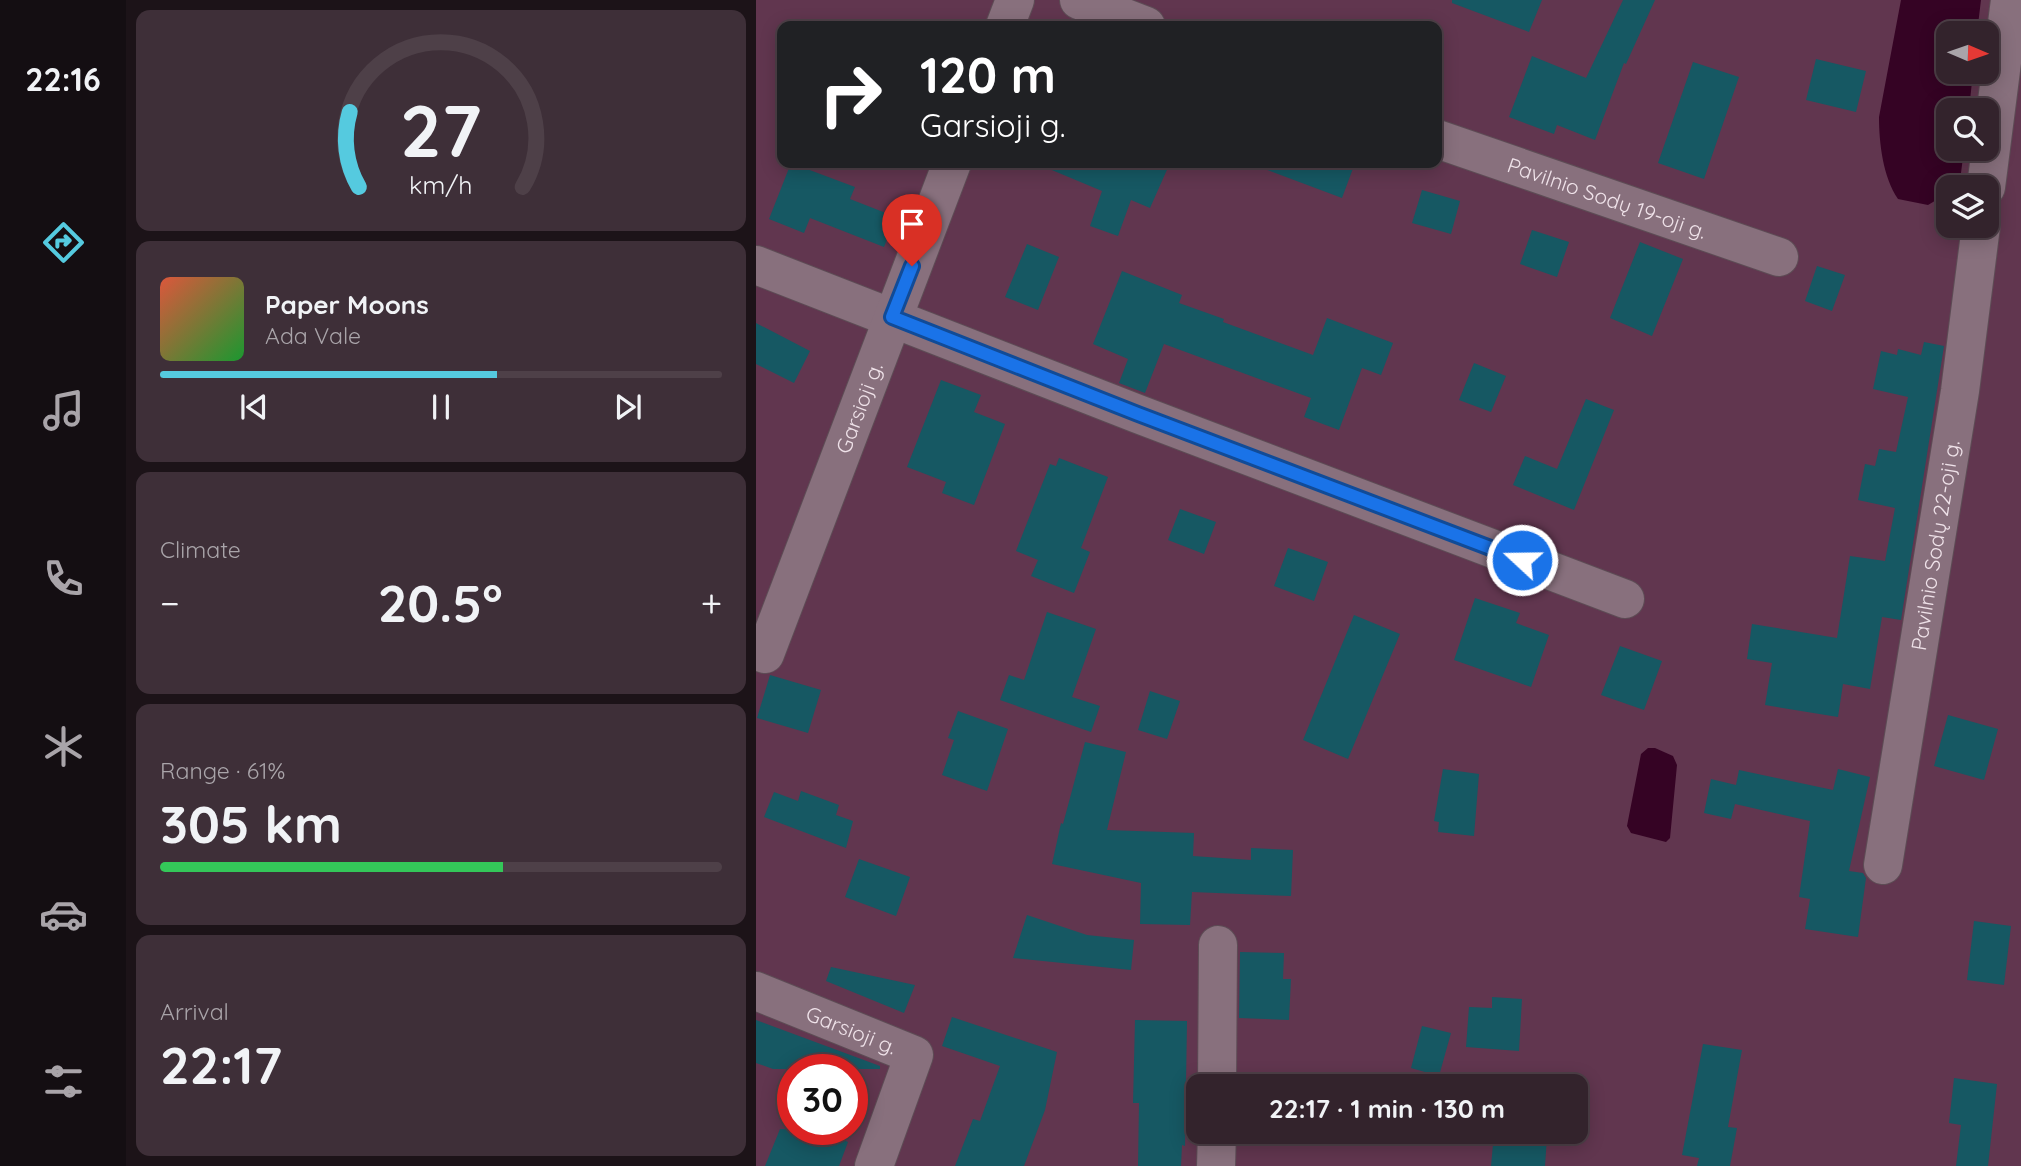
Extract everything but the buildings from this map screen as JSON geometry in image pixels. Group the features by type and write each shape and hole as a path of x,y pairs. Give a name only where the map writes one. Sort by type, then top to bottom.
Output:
{"street":[{"path":"1007,21 1015,0"},
{"path":"1079,0 1133,21"},
{"path":"1988,175 2010,0"},
{"name":"Pavilnio Sodų 19-oji g.","path":"1442,141 1779,257"},
{"name":"Garsioji g.","path":"760,652 950,168"},
{"name":"Pavilnio Sodų 22-oji g.","path":"1883,865 1960,391 1979,238"},
{"path":"756,265 1625,599"},
{"path":"1217,1074 1218,945"},
{"name":"Garsioji g.","path":"756,991 915,1055 874,1166"},
{"path":"1216,1166 1217,1144"}],"shaded area":[{"path":"756,0 2021,0 2021,1166 756,1166"},
{"path":"1901,0 1981,0 1978,21 1936,21 1936,84 1972,84 1970,98 1936,98 1936,161 1962,161 1960,175 1936,175 1936,200 1928,205 1898,199 1885,170 1879,117"},
{"path":"1648,748 1655,748 1673,756 1677,765 1670,838 1666,842 1631,833 1627,826 1641,754"}],"route":[{"path":"912,266 892,317 1522,560"}]}
